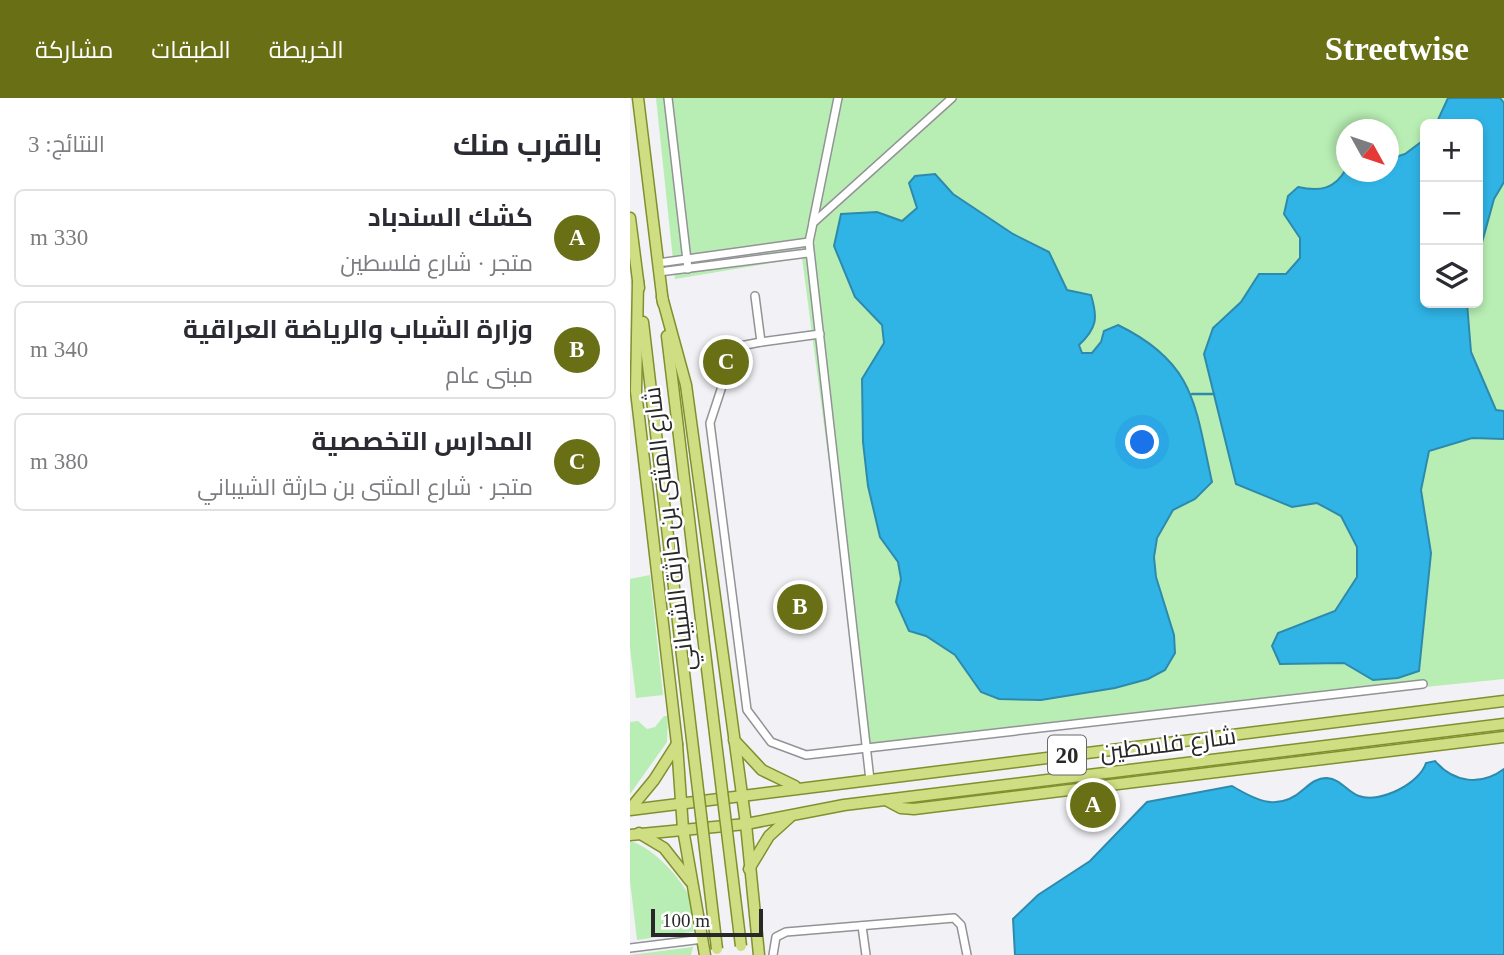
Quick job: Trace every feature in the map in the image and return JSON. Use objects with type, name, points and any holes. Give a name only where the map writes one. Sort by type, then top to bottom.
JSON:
[{"type":"main road","name":"شارع المثنى بن حارثة الشيباني","points":[[638,98],[741,951]]},
{"type":"main road","name":"شارع المثنى بن حارثة الشيباني","points":[[630,218],[717,952]]},
{"type":"main road","points":[[638,282],[636,391],[677,744],[684,829],[704,946]]},
{"type":"main road","points":[[662,297],[686,385],[746,824],[759,955]]},
{"type":"main road","name":"شارع فلسطين","points":[[630,810],[1504,701]]},
{"type":"main road","points":[[1365,718],[1367,741]]},
{"type":"main road","name":"شارع فلسطين","points":[[635,834],[746,824],[844,805],[1504,724]]},
{"type":"main road","points":[[886,800],[901,808],[914,809],[1504,737]]},
{"type":"main road","points":[[733,738],[762,769],[775,778],[801,788]]},
{"type":"main road","points":[[630,810],[654,780],[677,744]]},
{"type":"main road","points":[[1091,788],[1112,772]]},
{"type":"main road","points":[[842,783],[836,794],[838,802],[844,805]]},
{"type":"main road","points":[[749,869],[778,826],[802,813]]},
{"type":"main road","points":[[635,834],[672,856],[692,884]]},
{"type":"street","points":[[668,98],[688,269]]},
{"type":"street","points":[[838,98],[808,253],[820,334],[864,747],[870,780]]},
{"type":"street","points":[[813,223],[952,98]]},
{"type":"street","points":[[659,268],[687,259],[809,242]]},
{"type":"street","points":[[659,268],[688,269],[808,253]]},
{"type":"street","points":[[755,296],[761,342]]},
{"type":"street","points":[[820,334],[735,347],[710,424],[747,710],[772,742],[806,754],[1423,684]]},
{"type":"street","points":[[773,955],[776,937],[786,932],[954,918],[961,925],[967,955]]},
{"type":"street","points":[[862,926],[866,955]]},
{"type":"street","points":[[630,948],[704,946]]},
{"type":"street","points":[[697,955],[704,946]]},
{"type":"green space","points":[[656,98],[1504,98],[1504,679],[866,744],[802,258],[675,279]]},
{"type":"green space","points":[[650,575],[663,695],[636,698],[630,648],[630,579]]},
{"type":"green space","points":[[664,716],[668,716],[667,742],[630,794],[630,722],[638,721],[647,729],[655,727]]},
{"type":"green space","points":[[630,841],[658,857],[682,884],[693,906],[696,931],[637,940],[630,881]]},
{"type":"green space","points":[[693,947],[691,955],[630,955]]},
{"type":"water","points":[[1448,98],[1500,98],[1504,103],[1504,182],[1494,199],[1483,239],[1483,119],[1438,119]]},
{"type":"water","points":[[1420,143],[1420,308],[1467,308],[1471,352],[1496,410],[1504,411],[1504,439],[1472,438],[1429,451],[1421,490],[1431,553],[1419,671],[1398,678],[1373,680],[1344,663],[1280,664],[1272,646],[1278,633],[1335,611],[1357,577],[1357,547],[1341,516],[1317,503],[1292,507],[1236,484],[1204,354],[1213,328],[1241,302],[1259,274],[1286,274],[1300,258],[1300,238],[1284,214],[1288,196],[1298,187],[1320,189],[1336,182],[1399,182],[1399,156]]},
{"type":"water","points":[[935,174],[953,194],[1013,234],[1049,252],[1067,290],[1091,295],[1095,316],[1093,328],[1079,345],[1082,353],[1092,353],[1101,342],[1104,331],[1118,325],[1163,355],[1178,371],[1188,389],[1212,482],[1195,499],[1173,510],[1157,538],[1154,557],[1156,577],[1174,635],[1175,653],[1165,670],[1148,679],[1115,688],[1041,700],[999,699],[981,692],[955,655],[926,636],[909,631],[896,602],[901,579],[898,562],[880,537],[868,486],[863,442],[862,379],[884,343],[882,325],[855,297],[834,246],[841,214],[877,212],[902,221],[917,208],[909,183],[915,176]]},
{"type":"water","points":[[1435,761],[1451,774],[1468,780],[1486,778],[1504,769],[1504,955],[1015,955],[1013,919],[1038,895],[1090,861],[1147,802],[1232,786],[1259,800],[1277,802],[1295,796],[1317,780],[1327,778],[1359,796],[1377,797],[1408,784],[1416,778],[1426,763]]},
{"type":"waterway","points":[[1192,394],[1214,394]]},
{"type":"place","name":"المدارس التخصصية","points":[[726,362]]},
{"type":"place","name":"وزارة الشباب والرياضة العراقية","points":[[800,607]]},
{"type":"place","name":"كشك السندباد","points":[[1093,805]]}]
